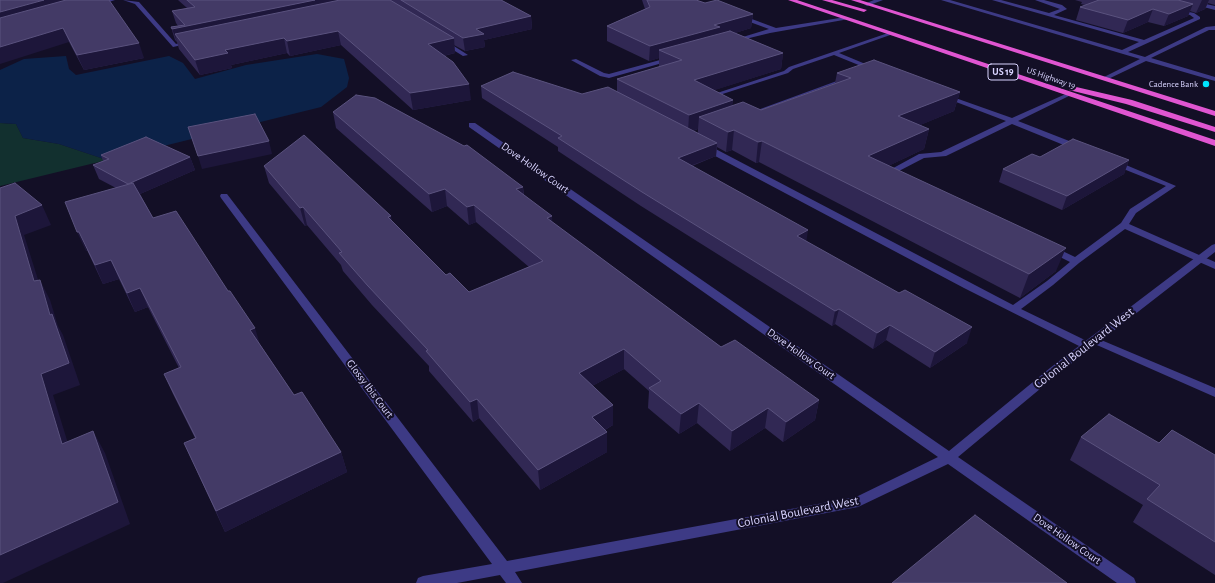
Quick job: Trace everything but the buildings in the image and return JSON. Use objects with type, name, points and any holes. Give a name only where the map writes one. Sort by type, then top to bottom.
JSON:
[{"type":"highway","name":"US Highway 19","points":[[791,0],[1215,143]]},
{"type":"highway","points":[[825,0],[958,33]]},
{"type":"highway","name":"US Highway 19","points":[[854,0],[1215,114]]},
{"type":"highway","points":[[994,69],[1129,102],[1215,130]]},
{"type":"street","points":[[90,6],[112,0]]},
{"type":"street","points":[[126,0],[137,3],[175,46],[198,41]]},
{"type":"street","points":[[867,4],[880,0]]},
{"type":"street","points":[[944,0],[1215,79]]},
{"type":"street","points":[[995,0],[1145,42]]},
{"type":"street","points":[[1038,0],[1060,6],[1064,9],[1049,15]]},
{"type":"street","points":[[1180,0],[1215,8]]},
{"type":"street","points":[[1122,52],[1198,18],[1192,14],[1170,9]]},
{"type":"street","points":[[734,14],[776,30]]},
{"type":"street","points":[[731,42],[776,30],[846,19]]},
{"type":"street","points":[[1104,79],[1208,28],[1215,28]]},
{"type":"street","points":[[712,103],[706,99],[709,96],[786,72],[791,68],[890,34]]},
{"type":"street","points":[[439,38],[465,55]]},
{"type":"street","points":[[833,53],[880,72]]},
{"type":"street","points":[[574,60],[602,75],[609,76],[678,57]]},
{"type":"street","points":[[866,72],[873,70]]},
{"type":"street","points":[[740,118],[851,78]]},
{"type":"street","points":[[939,94],[1085,151]]},
{"type":"street","points":[[904,178],[890,172],[922,156],[943,154],[1070,94]]},
{"type":"street","name":"Dove Hollow Court","points":[[472,124],[1130,583]]},
{"type":"street","points":[[695,141],[968,286],[1091,343],[1215,392]]},
{"type":"street","points":[[1014,308],[1050,283],[1076,261],[1124,225],[1133,211],[1172,186],[1107,159]]},
{"type":"street","name":"Glossy Ibis Court","points":[[224,196],[516,583]]},
{"type":"street","points":[[1124,225],[1215,266]]},
{"type":"street","points":[[1040,244],[1076,261]]},
{"type":"street","name":"Colonial Boulevard West","points":[[423,583],[858,502],[950,457],[1091,343],[1215,247]]},
{"type":"green space","points":[[0,123],[16,124],[23,138],[59,144],[107,160],[0,186]]},
{"type":"water","points":[[317,54],[344,59],[349,78],[347,87],[321,107],[107,160],[59,144],[23,138],[16,124],[0,123],[0,70],[24,59],[66,56],[69,69],[76,75],[169,56],[183,63],[195,79],[246,65]]},
{"type":"place","name":"Cadence Bank","points":[[1206,84]]}]
